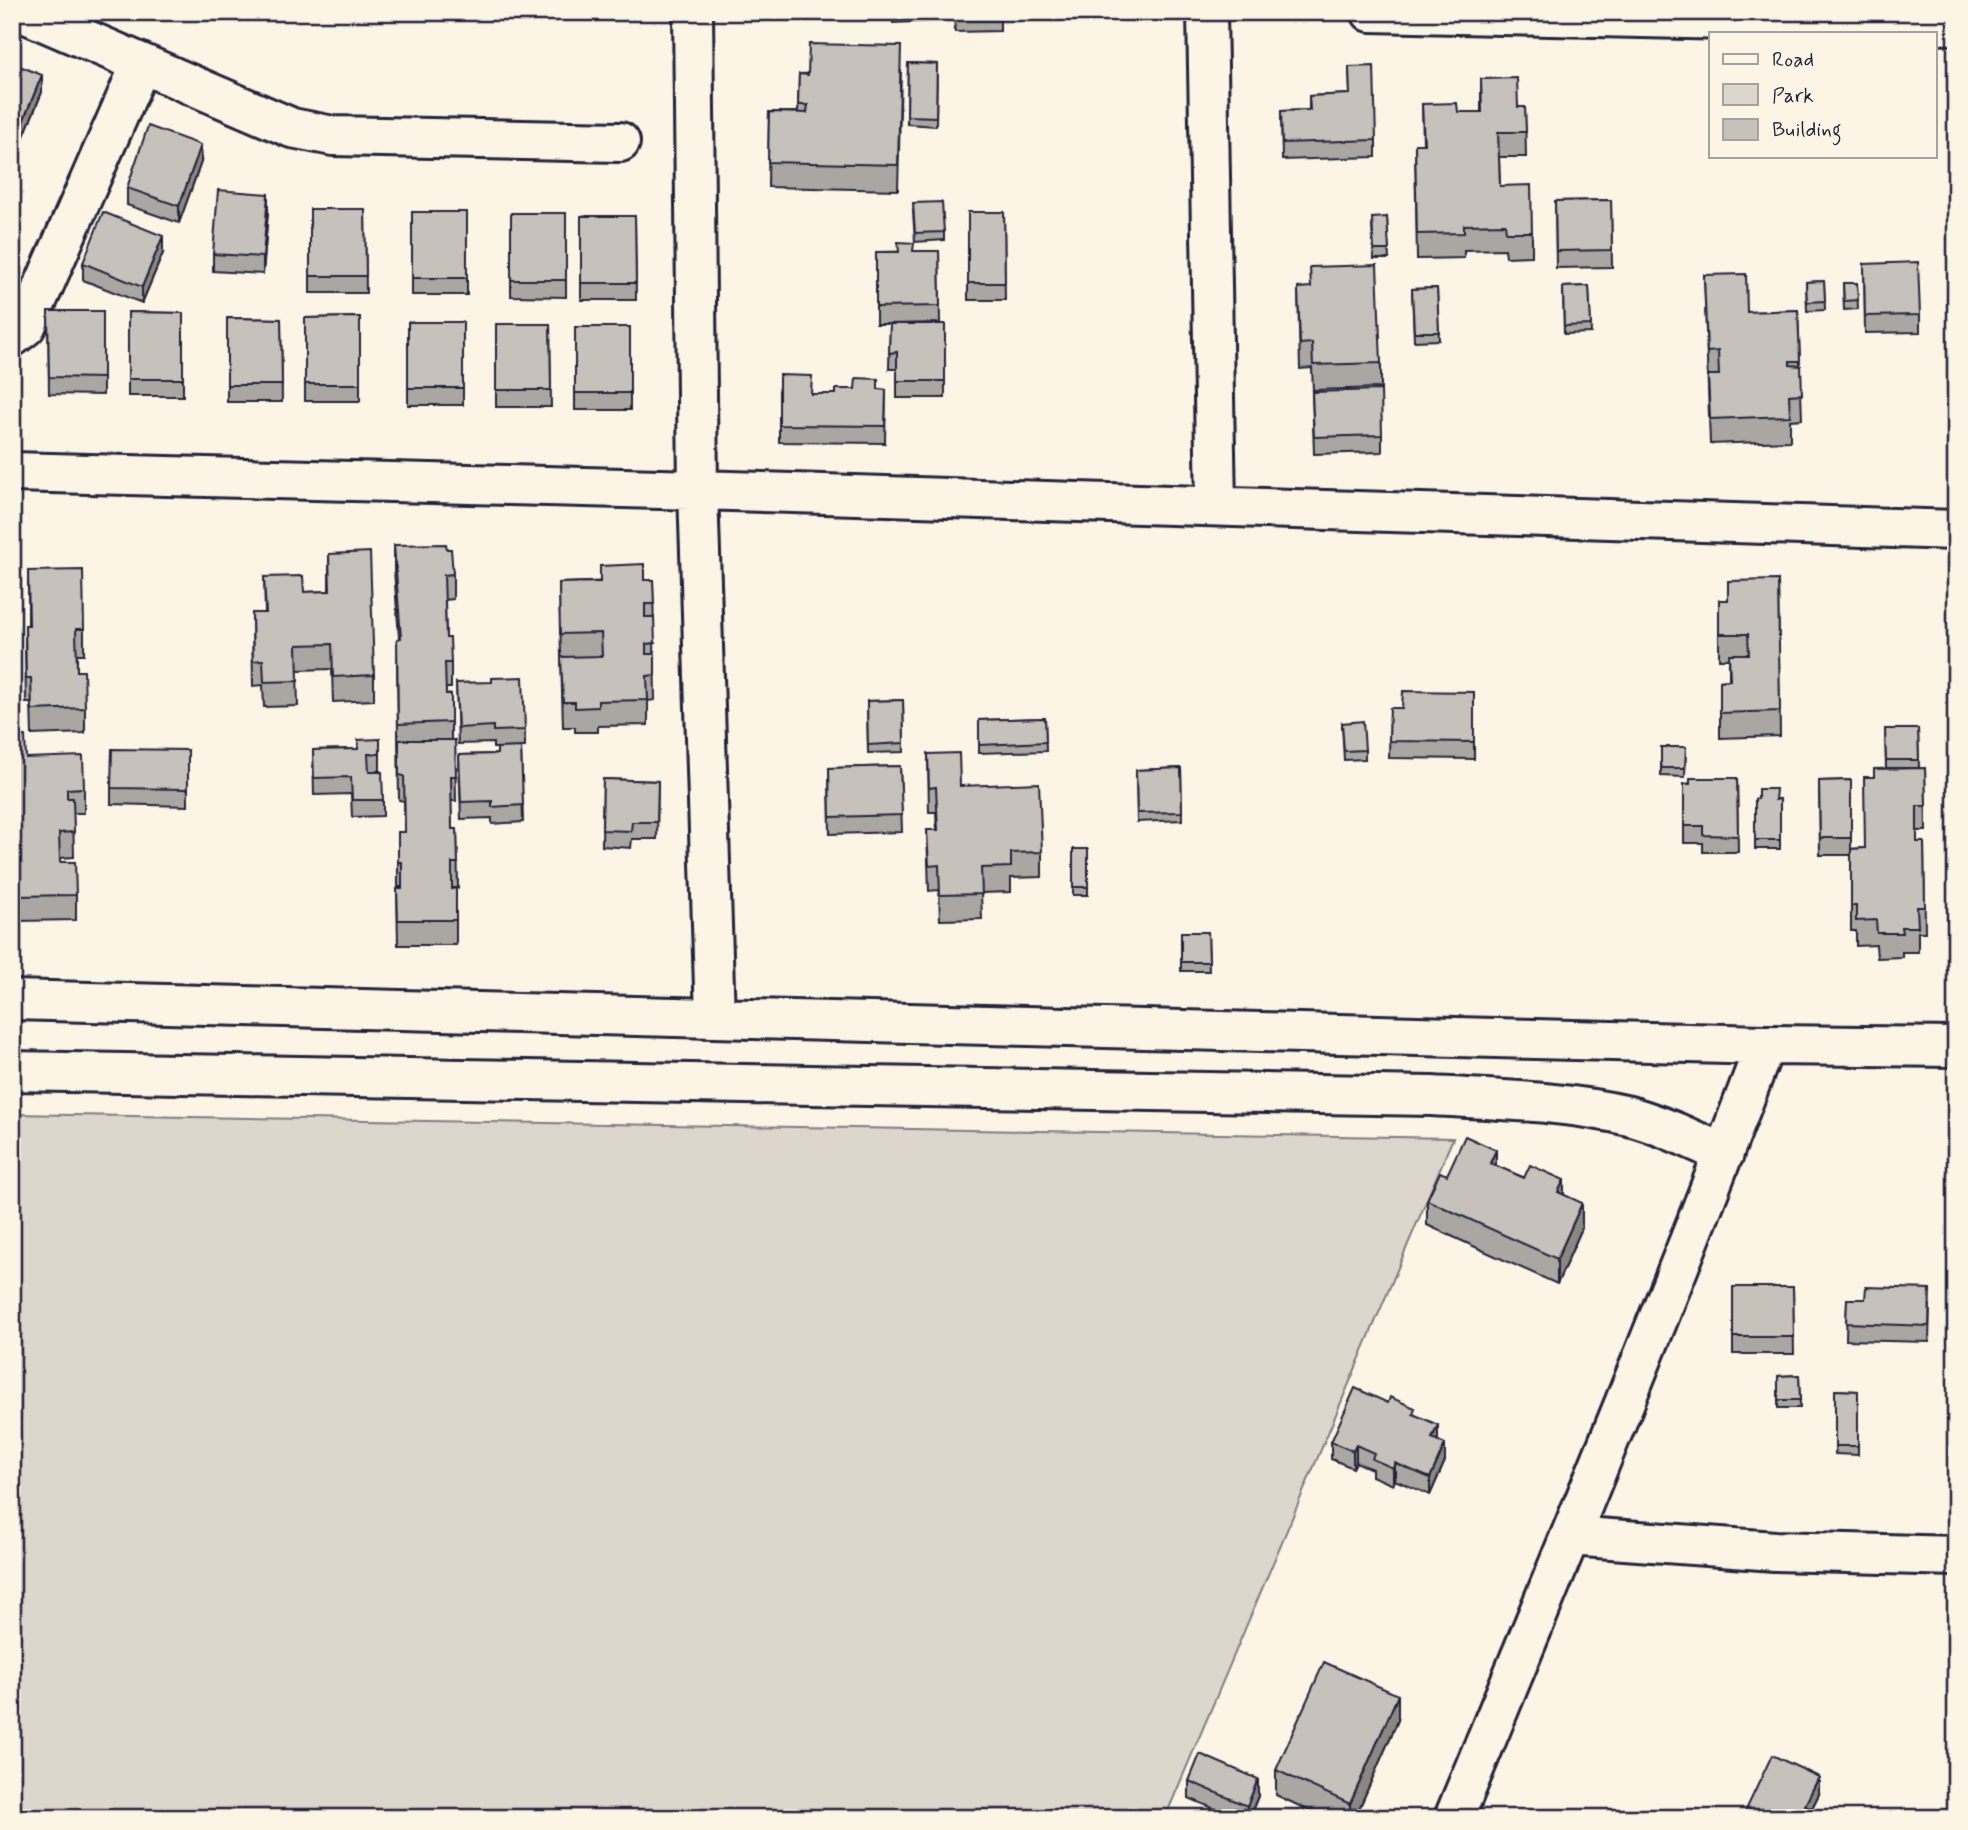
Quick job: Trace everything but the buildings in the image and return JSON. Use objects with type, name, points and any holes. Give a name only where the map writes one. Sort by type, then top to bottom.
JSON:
[{"type":"street","points":[[22,12],[292,128],[333,136],[620,142]]},
{"type":"street","points":[[693,12],[698,490],[715,1018]]},
{"type":"street","points":[[1207,12],[1216,506]]},
{"type":"street","points":[[1371,12],[1956,25]]},
{"type":"street","points":[[12,337],[26,327],[141,64]]},
{"type":"street","points":[[12,472],[698,490],[1956,530]]},
{"type":"street","points":[[12,1000],[1765,1045],[1956,1047]]},
{"type":"street","points":[[1454,1818],[1724,1154],[1765,1045]]},
{"type":"street","points":[[12,1070],[1432,1096],[1585,1107],[1632,1117],[1671,1130],[1724,1154]]},
{"type":"street","points":[[1570,1536],[1775,1551],[1956,1556]]},
{"type":"green space","points":[[12,1114],[1453,1138],[1165,1818],[12,1818]]}]
